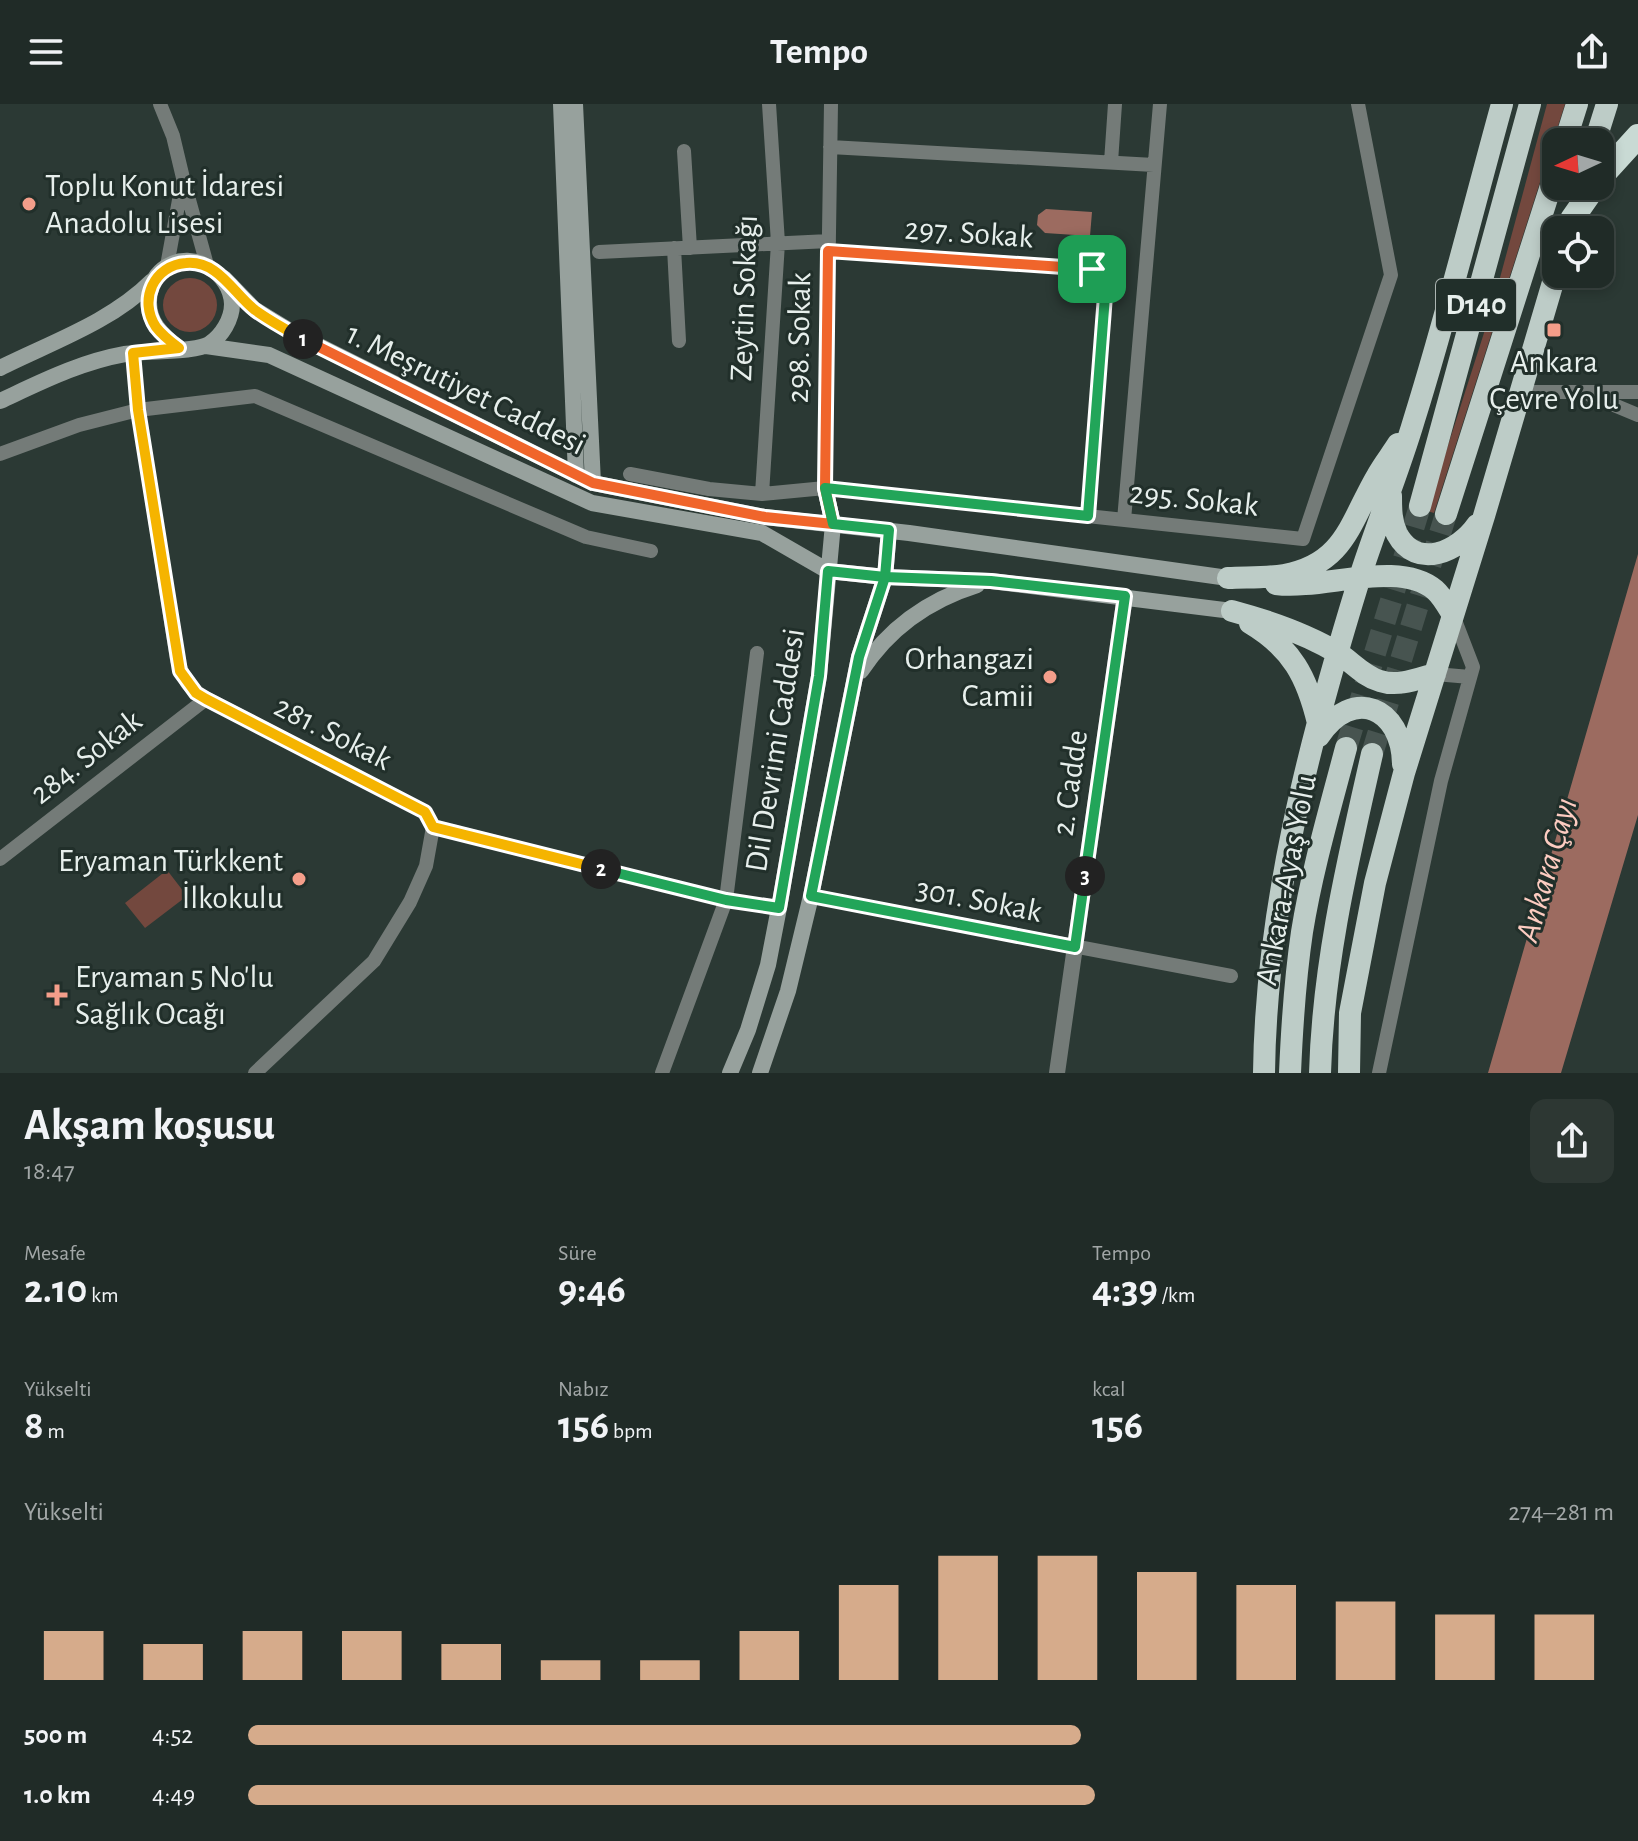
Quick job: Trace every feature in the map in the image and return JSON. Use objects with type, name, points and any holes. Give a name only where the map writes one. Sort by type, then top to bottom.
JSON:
[{"type":"highway","points":[[1264,1073],[1273,940],[1290,846],[1316,735],[1359,579],[1414,420],[1502,104]]},
{"type":"highway","name":"D140","points":[[1420,506],[1530,104]]},
{"type":"highway","points":[[1569,128],[1577,104]]},
{"type":"highway","points":[[1599,128],[1607,104]]},
{"type":"highway","points":[[1614,163],[1638,136]]},
{"type":"highway","name":"D140","points":[[1446,514],[1546,200]]},
{"type":"highway","points":[[1349,1073],[1353,998],[1375,883],[1404,773],[1551,288]]},
{"type":"highway","points":[[1228,578],[1284,575],[1312,567],[1328,558],[1343,543],[1377,475],[1414,420]]},
{"type":"highway","points":[[1391,487],[1392,517],[1398,536],[1416,551],[1430,554],[1454,549],[1469,537],[1484,516]]},
{"type":"highway","points":[[1228,578],[1282,585],[1316,584],[1386,574],[1416,577],[1437,591],[1453,615]]},
{"type":"highway","points":[[1232,611],[1276,624],[1338,654],[1358,670],[1380,681],[1406,683],[1435,674]]},
{"type":"highway","points":[[1232,611],[1262,630],[1298,666],[1312,698],[1316,735]]},
{"type":"highway","points":[[1316,735],[1340,713],[1356,707],[1373,709],[1387,716],[1398,731],[1403,749],[1404,773]]},
{"type":"highway","name":"Ankara-Ayaş Yolu","points":[[1290,1073],[1302,932],[1316,860],[1346,748]]},
{"type":"highway","name":"Ankara-Ayaş Yolu","points":[[1320,1073],[1322,1022],[1332,936],[1372,754]]},
{"type":"main road","points":[[561,104],[576,475]]},
{"type":"main road","points":[[575,104],[593,483]]},
{"type":"main road","points":[[0,368],[105,316],[138,295],[162,271],[188,262],[207,265],[224,278],[231,292],[229,322],[206,346],[133,353],[71,369],[0,401]]},
{"type":"main road","points":[[162,271],[149,297],[150,312],[156,326],[179,348]]},
{"type":"main road","name":"1. Meşrutiyet Caddesi","points":[[224,278],[254,309],[295,334],[593,483],[765,517],[889,530],[1228,578]]},
{"type":"main road","name":"1. Meşrutiyet Caddesi","points":[[206,346],[269,355],[592,503],[762,533],[828,571],[885,577],[991,581],[1232,611]]},
{"type":"main road","name":"Dil Devrimi Caddesi","points":[[730,1073],[748,1030],[768,965],[779,908],[819,676],[833,524]]},
{"type":"main road","name":"Dil Devrimi Caddesi","points":[[760,1073],[788,991],[811,896],[859,657],[885,577],[889,530]]},
{"type":"main road","points":[[854,683],[873,652],[899,625],[950,593],[991,581]]},
{"type":"street","points":[[160,104],[173,136],[207,265]]},
{"type":"street","name":"Zeytin Sokağı","points":[[762,494],[778,243],[769,104]]},
{"type":"street","name":"298. Sokak","points":[[831,104],[825,488],[833,524]]},
{"type":"street","points":[[1111,162],[1115,104]]},
{"type":"street","points":[[1124,520],[1160,104]]},
{"type":"street","name":"295. Sokak","points":[[630,474],[709,489],[762,494],[825,488],[1303,539],[1391,275],[1358,104]]},
{"type":"street","points":[[830,147],[1154,165]]},
{"type":"street","points":[[684,151],[690,248]]},
{"type":"street","points":[[162,271],[183,178]]},
{"type":"street","name":"297. Sokak","points":[[599,252],[778,243],[1092,269],[1106,283],[1088,516]]},
{"type":"street","points":[[674,248],[679,341]]},
{"type":"street","name":"281. Sokak","points":[[133,353],[138,410],[177,660],[187,683],[206,699],[425,812],[433,827],[726,900],[779,908]]},
{"type":"street","points":[[1520,392],[1638,392]]},
{"type":"street","points":[[1582,392],[1638,415]]},
{"type":"street","points":[[0,454],[79,425],[138,410],[255,396],[586,537],[651,551]]},
{"type":"street","name":"2. Cadde","points":[[1057,1073],[1125,596]]},
{"type":"street","points":[[1379,1073],[1441,781],[1473,667],[1468,647],[1453,615]]},
{"type":"street","points":[[662,1073],[726,900],[757,653]]},
{"type":"street","points":[[1435,674],[1470,677]]},
{"type":"street","name":"284. Sokak","points":[[0,859],[206,699]]},
{"type":"street","points":[[255,1073],[374,961],[404,912],[426,866],[433,827]]},
{"type":"street","name":"301. Sokak","points":[[811,896],[1231,976]]},
{"type":"shaded area","points":[[1547,104],[1565,104],[1557,128],[1542,128],[1542,176],[1434,513],[1427,511],[1491,311]]},
{"type":"shaded area","points":[[190,278],[209,286],[217,305],[209,324],[190,332],[171,324],[163,305],[171,286]]},
{"type":"shaded area","points":[[167,870],[187,896],[145,928],[125,903]]},
{"type":"water","points":[[1046,209],[1092,212],[1090,236],[1045,233],[1037,225],[1038,215]]},
{"type":"water","name":"Ankara Çayı","points":[[1638,554],[1638,815],[1561,1073],[1488,1073]]},
{"type":"tunnel","points":[[1346,748],[1420,506]]},
{"type":"tunnel","points":[[1372,754],[1446,514]]},
{"type":"place","name":"Toplu Konut İdaresi Anadolu Lisesi","points":[[29,204]]},
{"type":"place","name":"Ankara Çevre Yolu","points":[[1554,330]]},
{"type":"place","name":"Orhangazi Camii","points":[[1050,677]]},
{"type":"place","name":"Eryaman Türkkent İlkokulu","points":[[299,879]]},
{"type":"place","name":"Eryaman 5 No'lu Sağlık Ocağı","points":[[57,995]]},
{"type":"route","points":[[1092,269],[828,251],[825,488],[833,524],[765,517],[593,483],[295,334],[254,309],[207,265],[188,262],[167,266],[156,277],[149,297],[150,312],[156,326],[179,348],[133,353],[138,410],[180,671],[196,693],[425,812],[433,827],[726,900],[779,908],[819,676],[828,571],[885,577],[991,581],[1125,596],[1075,947],[811,896],[859,657],[885,577],[889,530],[833,524],[825,488],[1088,516],[1106,283],[1092,269]]}]
